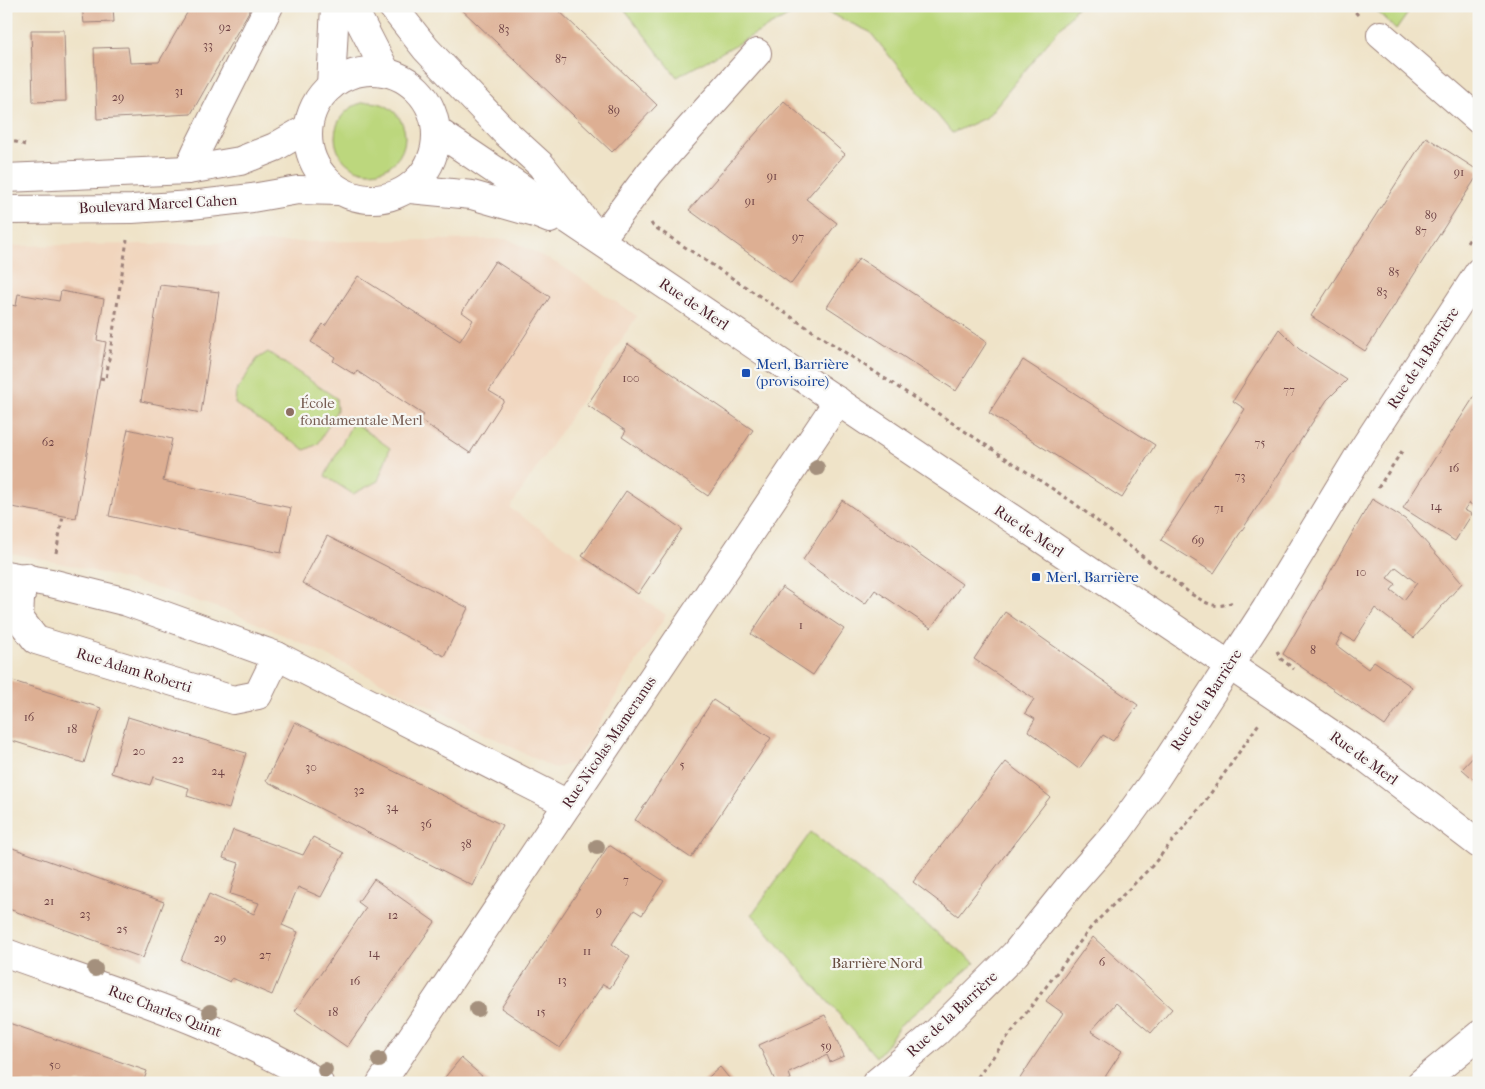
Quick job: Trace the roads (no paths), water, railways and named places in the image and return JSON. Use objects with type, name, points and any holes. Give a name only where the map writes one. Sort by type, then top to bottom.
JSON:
[{"type":"street","points":[[188,170],[269,6]]},
{"type":"street","points":[[331,86],[335,6]]},
{"type":"street","points":[[352,6],[386,72]]},
{"type":"street","name":"Rue de Merl","points":[[392,6],[426,49],[506,133],[541,165],[600,240]]},
{"type":"street","points":[[1381,35],[1479,120]]},
{"type":"street","points":[[600,240],[650,173],[757,53]]},
{"type":"street","points":[[366,71],[386,72],[405,80],[421,93],[432,111],[437,131],[435,153],[425,173],[410,188],[394,197],[375,200],[356,198],[340,191],[325,179],[314,164],[309,147],[308,128],[312,112],[320,98],[331,86],[348,76],[366,71]]},
{"type":"street","points":[[6,178],[188,170],[240,161],[275,147],[308,128]]},
{"type":"street","name":"Rue de Merl","points":[[437,131],[1361,754],[1479,844]]},
{"type":"street","name":"Rue de Merl","points":[[410,188],[472,195],[535,213],[600,240]]},
{"type":"street","name":"Boulevard Marcel Cahen","points":[[6,210],[132,209],[191,205],[252,198],[298,190],[340,191]]},
{"type":"street","name":"Rue de la Barrière","points":[[876,1083],[937,1032],[1015,954],[1074,881],[1118,831],[1154,781],[1266,609],[1360,454],[1479,272]]},
{"type":"street","name":"Rue Nicolas Mameranus","points":[[382,1083],[838,401]]},
{"type":"street","name":"Rue Adam Roberti","points":[[277,656],[258,695],[232,700],[45,643],[36,640],[19,618],[20,599],[16,576],[127,602],[277,656],[568,804]]},
{"type":"street","name":"Rue Charles Quint","points":[[6,953],[196,1021],[251,1045],[319,1083]]},
{"type":"street","points":[[1421,1083],[1479,1035]]},
{"type":"place","name":"Merl, Barrière (provisoire)","points":[[746,373]]},
{"type":"place","name":"École fondamentale Merl","points":[[290,412]]},
{"type":"place","name":"Merl, Barrière","points":[[1036,577]]},
{"type":"park label","name":"Barrière Nord","points":[[877,963]]}]
